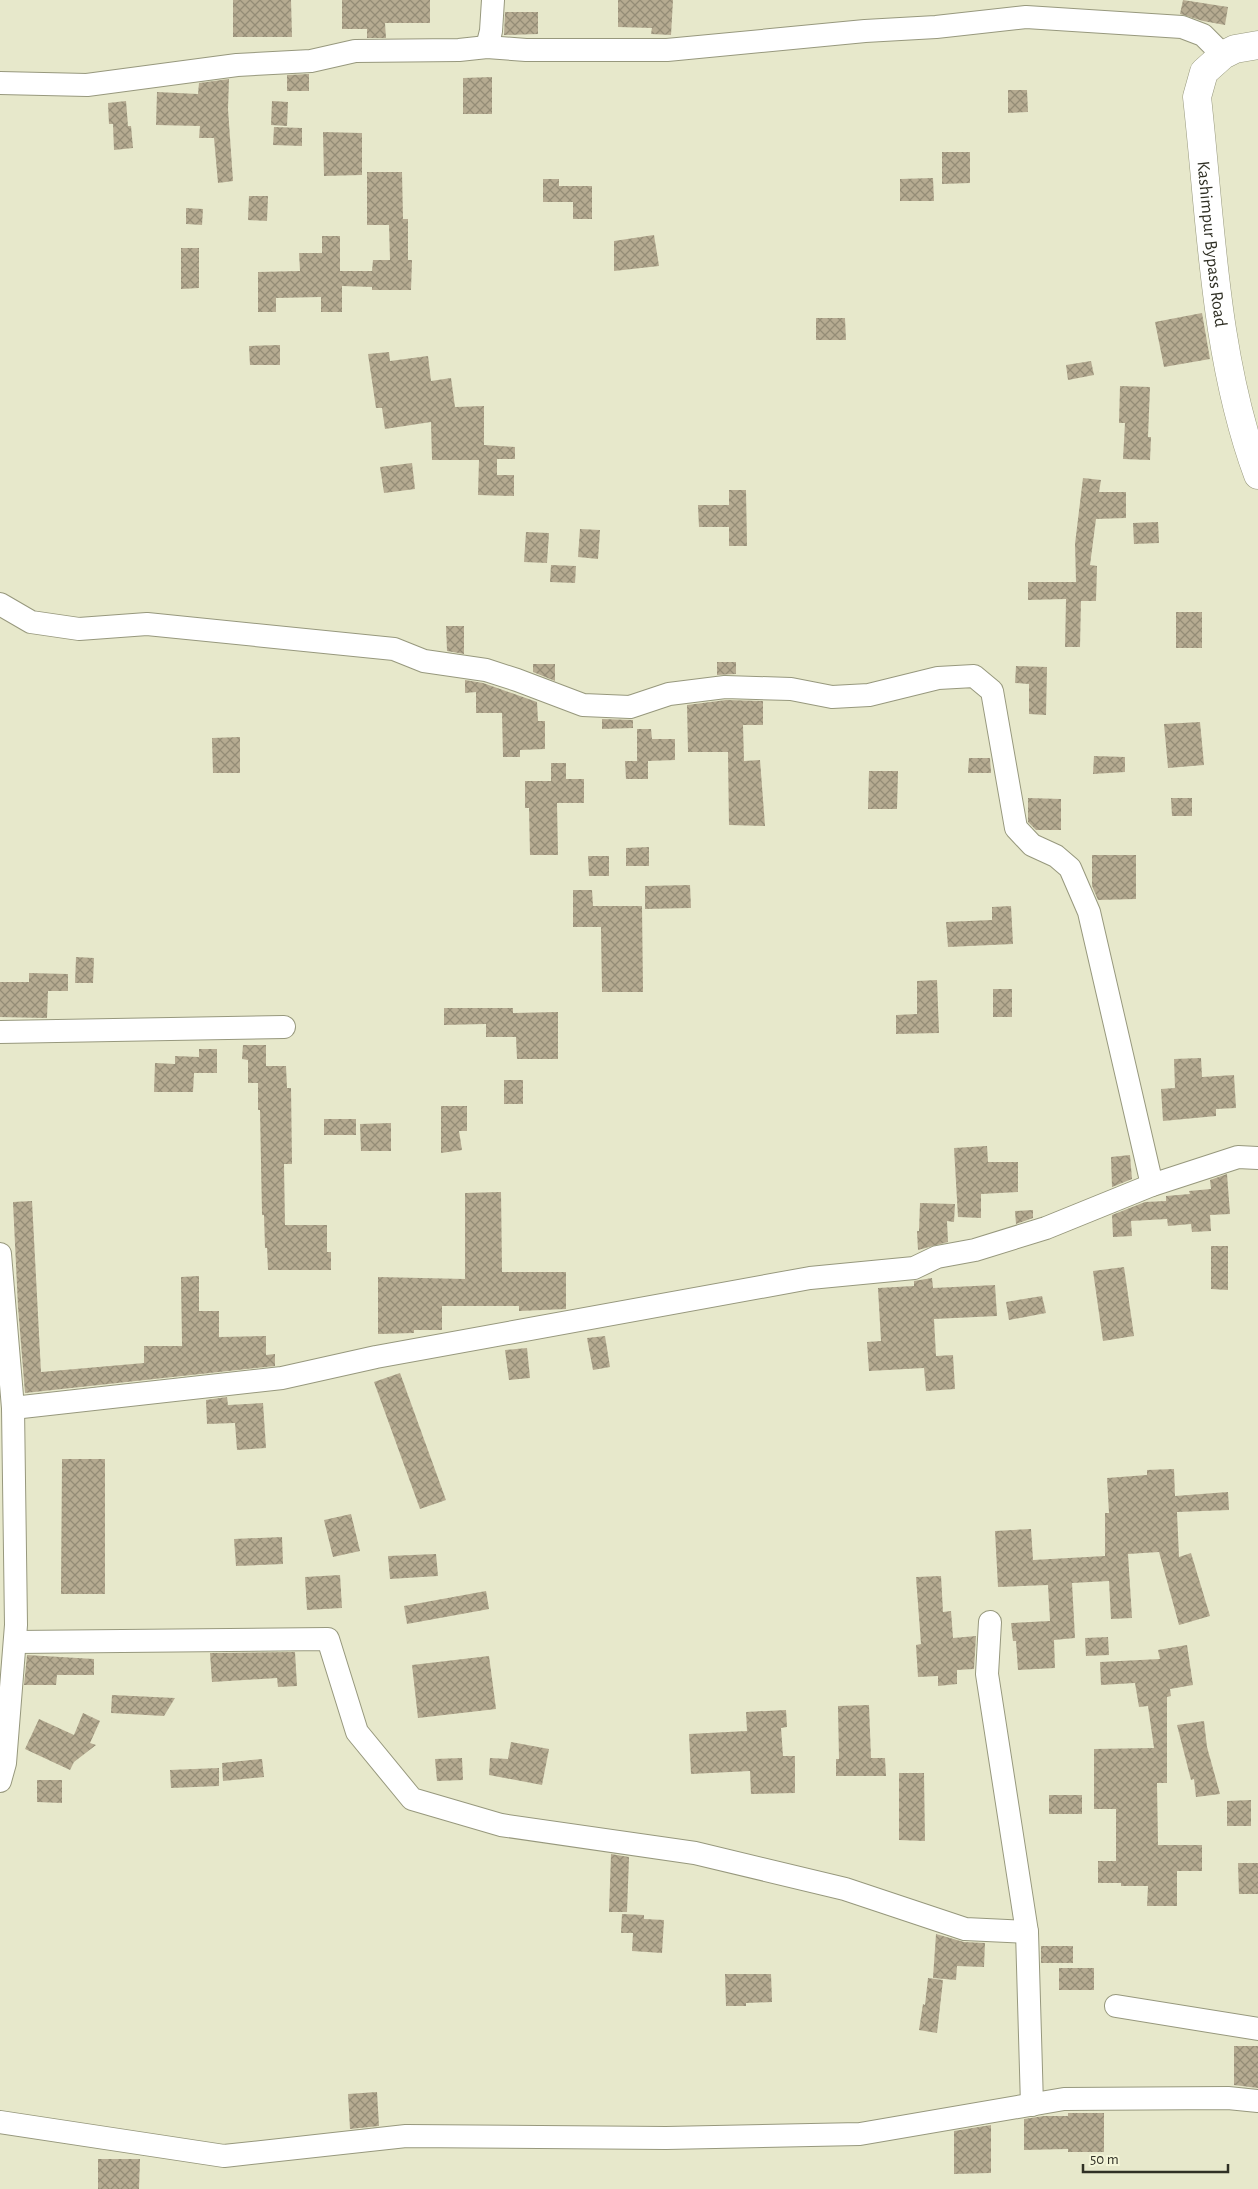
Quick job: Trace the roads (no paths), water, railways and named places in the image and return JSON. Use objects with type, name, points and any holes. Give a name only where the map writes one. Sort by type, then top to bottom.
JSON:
[{"type":"main road","name":"Kashimpur Bypass Road","points":[[1239,50],[1204,72],[1197,96],[1221,321],[1229,378],[1258,475]]},
{"type":"street","points":[[488,47],[493,0]]},
{"type":"street","points":[[0,83],[87,84],[236,65],[311,61],[355,51],[459,50],[488,47],[526,50],[667,50],[865,31],[936,27],[1026,17],[1182,27],[1239,50]]},
{"type":"street","points":[[0,604],[31,622],[79,629],[147,624],[394,649],[424,661],[486,670],[583,705],[630,706],[669,694],[724,687],[791,689],[832,697],[868,695],[938,678],[974,676],[992,691],[1016,828],[1032,845],[1056,856],[1070,868],[1089,912],[1152,1185]]},
{"type":"street","points":[[0,1032],[284,1027]]},
{"type":"street","points":[[13,1408],[282,1378],[376,1357],[637,1308],[810,1278],[914,1268],[937,1257],[975,1250],[1046,1228],[1152,1185],[1238,1158],[1258,1158]]},
{"type":"street","points":[[0,1254],[13,1408],[15,1642],[6,1681],[5,1762],[0,1781]]},
{"type":"street","points":[[990,1622],[987,1674],[1027,1932],[1032,2105]]},
{"type":"street","points":[[15,1642],[328,1639],[357,1732],[412,1799],[500,1825],[695,1853],[845,1889],[965,1929],[1027,1932]]},
{"type":"street","points":[[1116,2006],[1258,2029]]},
{"type":"street","points":[[0,2122],[224,2156],[406,2136],[666,2138],[860,2134],[1064,2099],[1228,2098],[1258,2101]]}]
